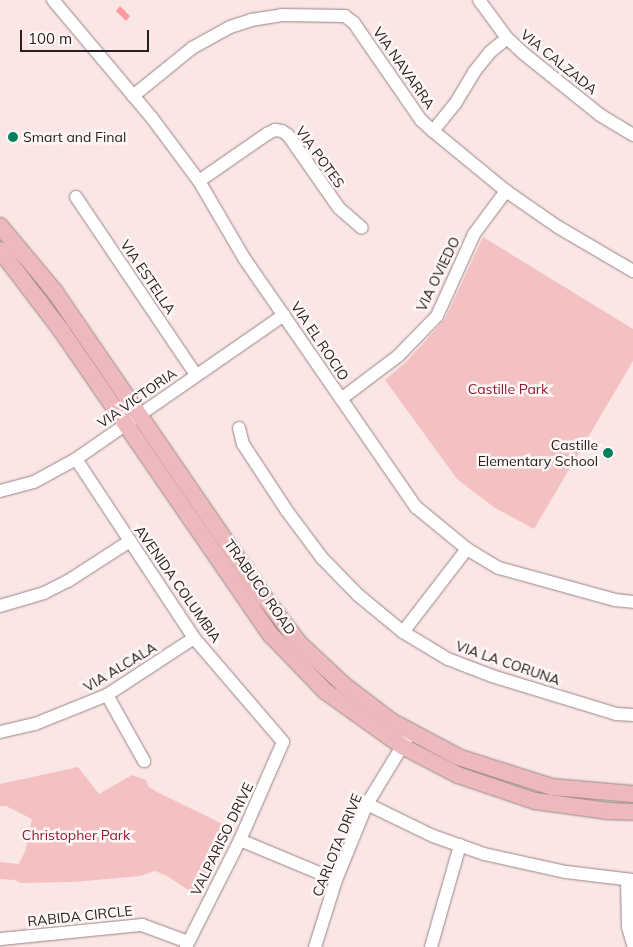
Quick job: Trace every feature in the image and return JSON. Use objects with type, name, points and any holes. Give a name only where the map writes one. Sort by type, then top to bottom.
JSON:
[{"type":"main road","name":"TRABUCO ROAD","points":[[0,226],[55,292],[140,413],[264,597],[300,643],[344,685],[391,721],[406,739],[552,787],[633,794]]},
{"type":"main road","name":"TRABUCO ROAD","points":[[0,250],[42,303],[271,636],[325,691],[406,739],[458,774],[535,801],[608,811],[633,812]]},
{"type":"street","name":"VIA CALZADA","points":[[480,0],[507,38],[600,115],[633,135]]},
{"type":"street","name":"VIA EL ROCIO","points":[[57,2],[199,181],[244,258],[416,507],[467,549],[484,560],[512,573],[615,600],[633,602]]},
{"type":"street","name":"VIA NAVARRA","points":[[133,96],[192,48],[230,27],[251,20],[281,16],[342,15],[354,23],[416,114],[433,131],[506,191],[558,227],[633,271]]},
{"type":"street","points":[[433,131],[455,104],[479,65],[490,52],[507,38]]},
{"type":"street","name":"VIA POTES","points":[[199,181],[266,134],[275,130],[282,131],[288,135],[339,208],[362,228]]},
{"type":"street","name":"VIA OVIEDO","points":[[341,399],[398,356],[437,316],[474,234],[506,191]]},
{"type":"street","name":"VIA ESTELLA","points":[[76,196],[196,375]]},
{"type":"street","name":"VIA VICTORIA","points":[[0,490],[34,482],[76,459],[284,315]]},
{"type":"street","name":"VIA LA CORUNA","points":[[239,428],[243,444],[287,511],[322,558],[358,595],[403,632],[448,659],[492,676],[616,714],[633,715]]},
{"type":"street","name":"AVENIDA COLUMBIA","points":[[76,459],[194,638],[283,742]]},
{"type":"street","points":[[0,606],[27,599],[68,581],[130,541]]},
{"type":"street","points":[[403,632],[467,549]]},
{"type":"street","name":"VIA ALCALA","points":[[0,732],[35,724],[107,695],[194,638]]},
{"type":"street","points":[[107,695],[144,761]]},
{"type":"street","name":"CARLOTA DRIVE","points":[[315,947],[336,880],[367,804],[406,739]]},
{"type":"street","name":"VALPARISO DRIVE","points":[[187,945],[240,840],[283,742]]},
{"type":"street","points":[[367,804],[432,836],[520,863],[630,880],[628,928],[633,944]]},
{"type":"street","points":[[240,840],[336,880]]},
{"type":"street","points":[[431,947],[460,845]]},
{"type":"street","name":"RABIDA CIRCLE","points":[[1,939],[142,925],[187,945]]},
{"type":"green space","name":"Castille Park","points":[[483,237],[633,329],[633,361],[534,529],[495,508],[457,479],[385,380],[406,362],[445,319]]},
{"type":"green space","name":"Christopher Park","points":[[78,767],[99,794],[132,775],[146,780],[149,787],[157,792],[231,828],[197,896],[167,876],[155,871],[140,876],[74,882],[21,883],[14,880],[0,879],[0,862],[19,864],[26,849],[32,819],[6,806],[0,806],[0,784]]},
{"type":"shaded area","points":[[120,6],[130,16],[126,21],[116,11]]},
{"type":"place","name":"Smart and Final","points":[[13,137]]},
{"type":"place","name":"Castille Elementary School","points":[[608,453]]}]
